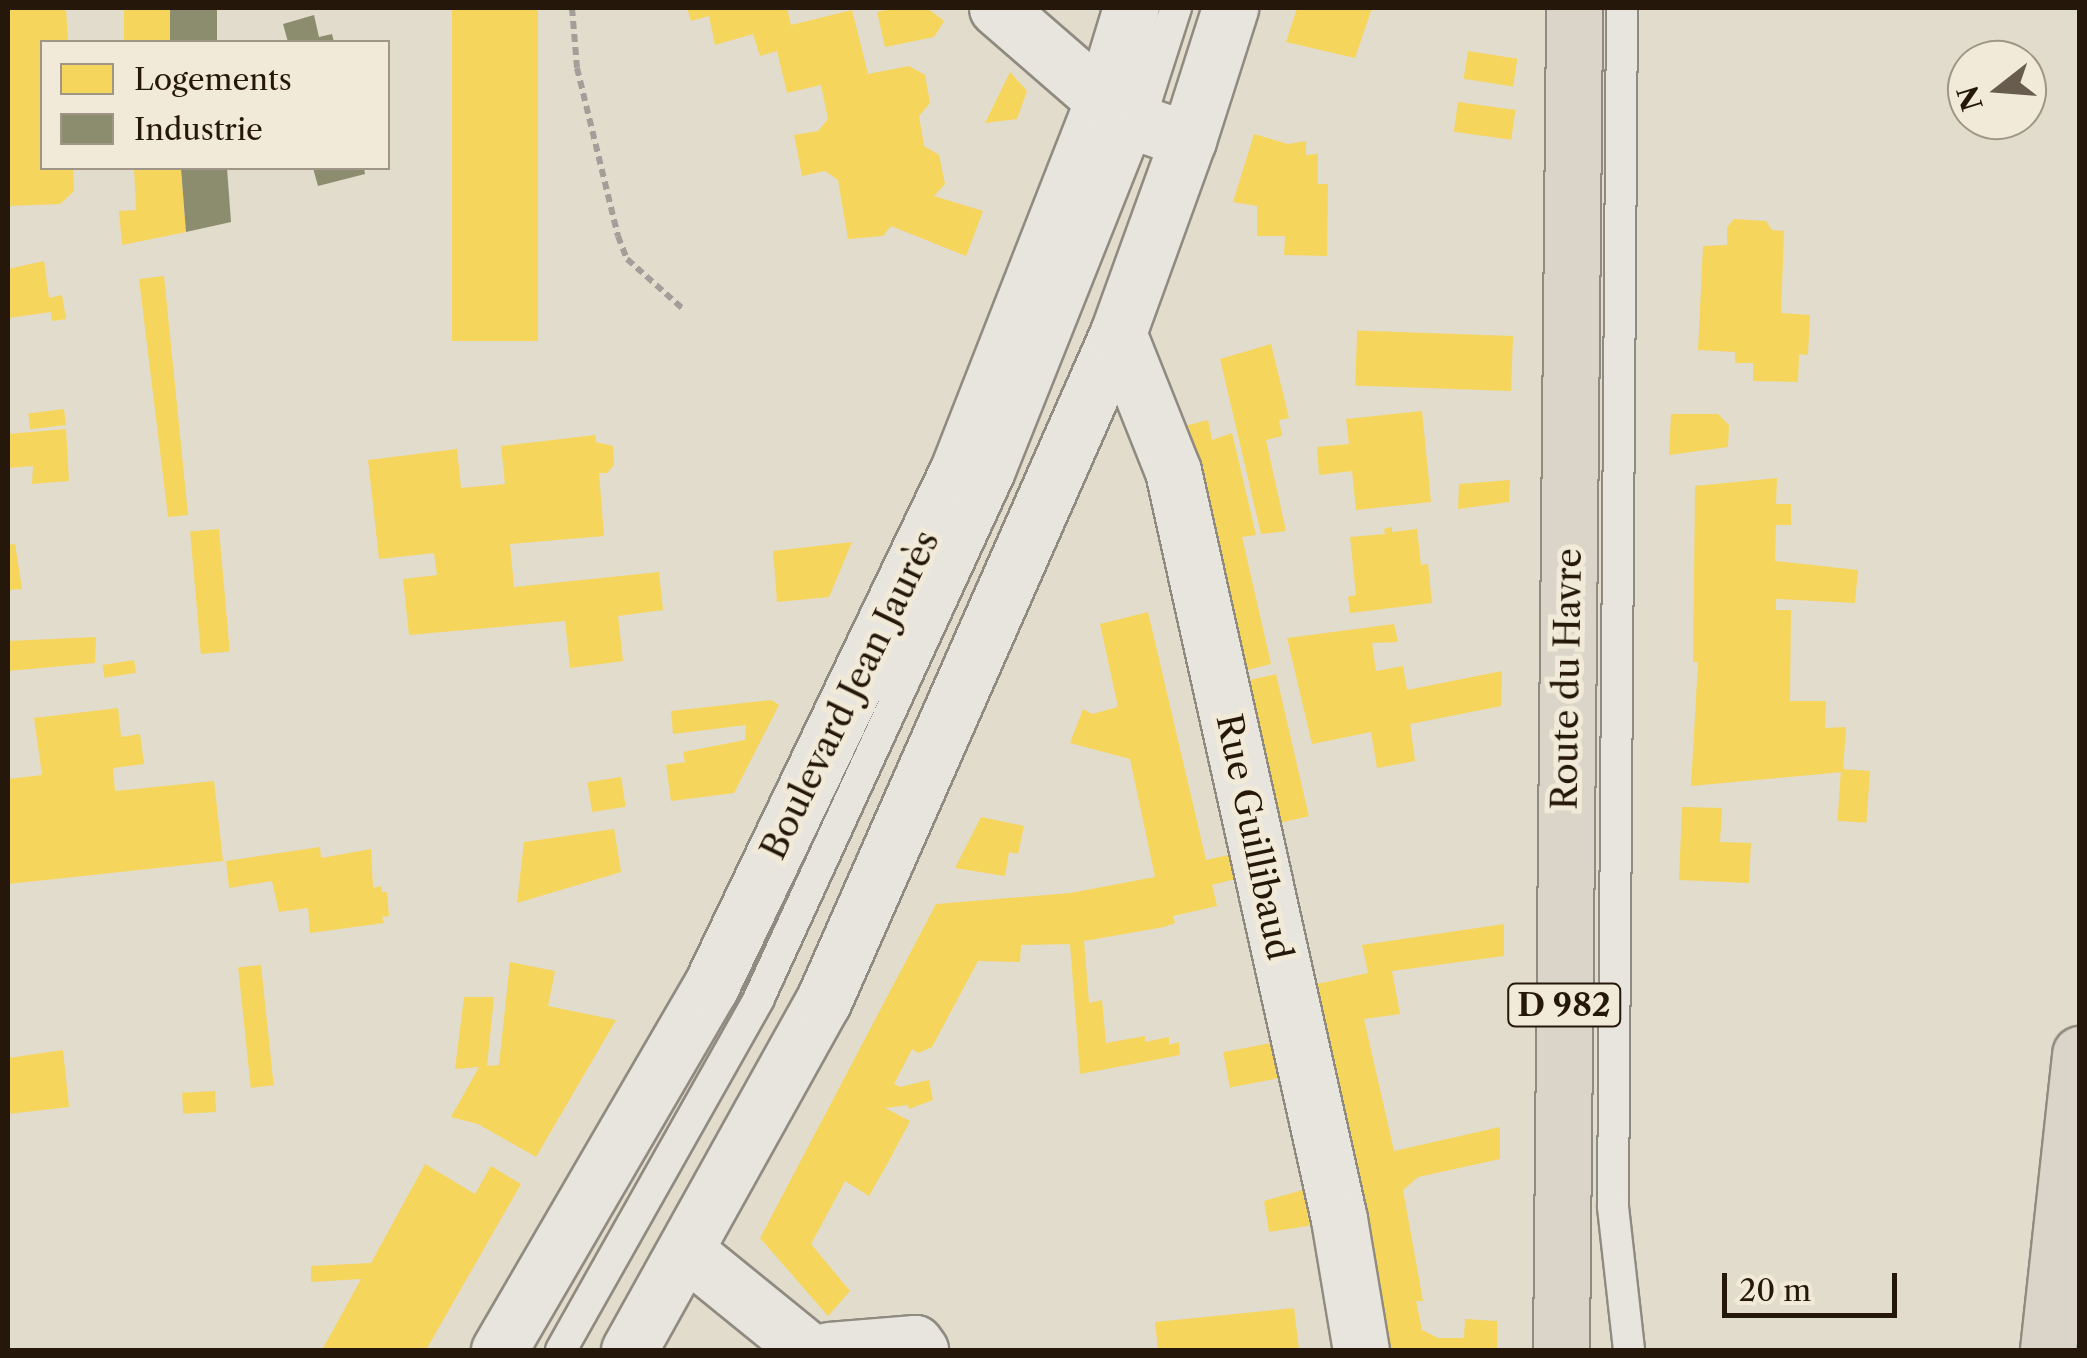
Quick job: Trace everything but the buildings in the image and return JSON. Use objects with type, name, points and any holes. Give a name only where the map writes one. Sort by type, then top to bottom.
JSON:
[{"type":"main road","points":[[997,8],[1143,121]]},
{"type":"main road","name":"Boulevard Jean Jaurès","points":[[629,1350],[824,1002],[1118,333],[1143,121],[1130,8]]},
{"type":"main road","name":"Boulevard Jean Jaurès","points":[[499,1350],[710,988],[958,470],[1143,121],[1230,8]]},
{"type":"main road","name":"Route du Havre","points":[[1561,1350],[1574,8]]},
{"type":"main road","name":"Rue Guillibaud","points":[[1118,333],[1173,471],[1339,1219],[1362,1350]]},
{"type":"main road","points":[[2048,1350],[2080,1054]]},
{"type":"main road","points":[[686,1251],[808,1350]]},
{"type":"main road","points":[[828,1350],[916,1343],[920,1350]]},
{"type":"lane","points":[[561,1350],[759,998],[999,476],[1143,121],[1176,8]]},
{"type":"lane","points":[[1622,8],[1614,1207],[1629,1350]]},
{"type":"path","points":[[572,8],[578,68],[618,236],[627,259],[682,308]]}]
